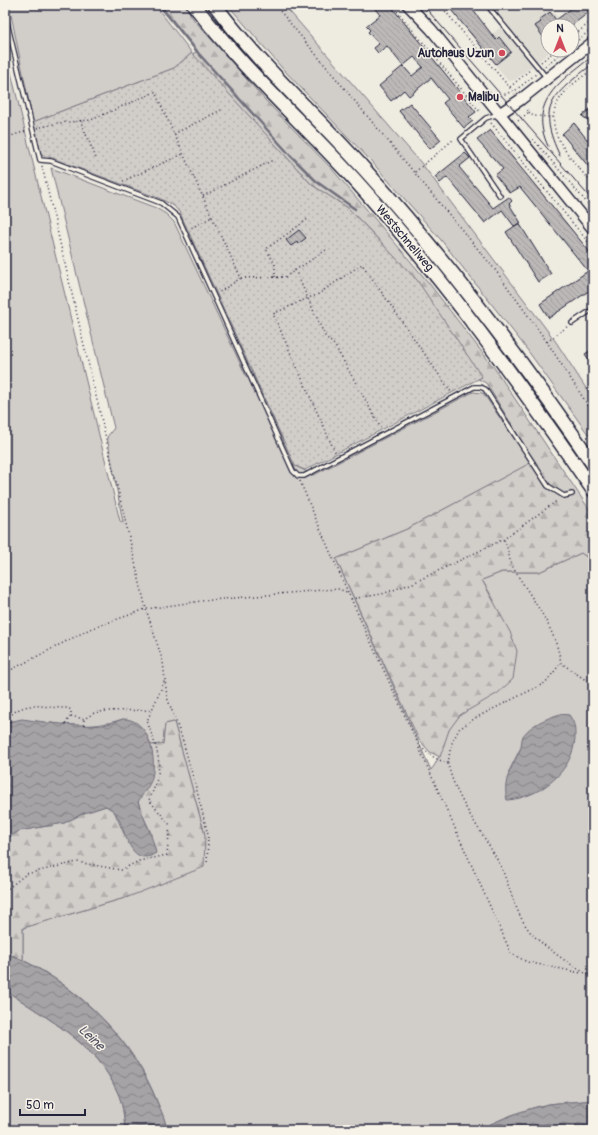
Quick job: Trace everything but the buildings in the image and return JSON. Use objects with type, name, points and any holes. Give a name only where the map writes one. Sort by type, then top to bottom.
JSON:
[{"type":"highway","name":"Westschnellweg","points":[[194,5],[234,54],[355,180],[429,267],[498,356],[593,490]]},
{"type":"highway","name":"Westschnellweg","points":[[214,5],[254,53],[365,169],[440,258],[511,348],[593,464]]},
{"type":"street","points":[[408,5],[431,30],[593,229]]},
{"type":"street","points":[[499,114],[593,42]]},
{"type":"lane","points":[[487,5],[546,78]]},
{"type":"lane","points":[[5,14],[40,160],[51,161],[116,185],[165,206],[178,217],[293,471],[298,476],[304,476],[339,459],[474,387],[480,387],[485,389],[548,486],[564,496],[572,494]]},
{"type":"lane","points":[[499,114],[486,118],[461,139],[500,196]]},
{"type":"lane","points":[[572,323],[593,309]]},
{"type":"path","points":[[275,5],[496,271],[547,342],[593,413]]},
{"type":"path","points":[[392,5],[593,248]]},
{"type":"path","points":[[440,5],[512,90]]},
{"type":"path","points":[[580,31],[593,20]]},
{"type":"path","points":[[580,39],[593,28]]},
{"type":"path","points":[[593,69],[564,94],[555,109],[554,117],[555,130],[560,142],[593,184]]},
{"type":"path","points":[[5,138],[32,129],[58,123],[91,120],[155,92],[240,278]]},
{"type":"path","points":[[174,134],[221,110]]},
{"type":"path","points":[[529,112],[533,116],[554,117]]},
{"type":"path","points":[[80,120],[96,158]]},
{"type":"path","points":[[415,172],[457,137],[461,139]]},
{"type":"path","points":[[532,138],[593,210]]},
{"type":"path","points":[[116,185],[183,154]]},
{"type":"path","points":[[40,160],[146,609],[163,662],[167,697],[183,741],[208,835],[207,865]]},
{"type":"path","points":[[203,196],[273,160]]},
{"type":"path","points":[[184,231],[212,217]]},
{"type":"path","points":[[275,277],[275,264],[266,249],[308,219]]},
{"type":"path","points":[[214,296],[240,278],[284,277],[326,250]]},
{"type":"path","points":[[339,459],[273,314],[317,295],[362,264],[454,398]]},
{"type":"path","points":[[295,270],[325,336],[335,346],[385,434]]},
{"type":"path","points":[[547,342],[572,323]]},
{"type":"path","points":[[298,476],[333,555],[347,592],[511,953],[527,962],[583,973],[593,977]]},
{"type":"path","points":[[351,599],[382,594],[413,583],[457,560],[504,539],[564,496]]},
{"type":"path","points":[[504,539],[513,568],[536,601],[553,634],[559,648],[561,663],[545,683],[477,717],[459,729],[451,745],[448,764],[454,783],[501,866],[524,921],[533,935],[583,973]]},
{"type":"path","points":[[5,673],[90,630],[146,609],[200,601],[301,591],[338,589],[347,592]]},
{"type":"path","points":[[561,663],[593,685]]},
{"type":"path","points":[[5,892],[26,874],[77,862],[120,870],[139,861],[167,855],[170,824],[149,800],[158,781],[159,754],[147,721],[165,680]]},
{"type":"path","points":[[9,717],[14,711],[26,705],[68,708],[71,716],[65,724]]},
{"type":"path","points":[[71,716],[84,719],[94,713],[106,711],[152,710]]},
{"type":"path","points":[[5,716],[9,717]]},
{"type":"path","points":[[9,717],[10,722]]},
{"type":"path","points":[[84,719],[84,726]]},
{"type":"path","points":[[418,746],[435,758],[448,764]]},
{"type":"shaded area","points":[[492,5],[548,5],[558,18],[540,18],[540,58],[542,58],[515,80],[508,81],[479,44],[506,23]]},
{"type":"green space","points":[[9,5],[155,5],[192,53],[174,68],[33,122]]},
{"type":"green space","points":[[161,5],[185,5],[194,20],[266,101],[331,168],[380,225],[428,282],[495,369],[593,515],[593,565],[591,560],[581,553],[539,572],[502,572],[482,580],[510,632],[517,651],[513,679],[498,693],[460,715],[449,730],[440,757],[430,752],[419,740],[336,559],[407,529],[534,461],[486,383],[478,379],[482,377],[383,244],[348,208],[312,185],[192,54],[198,51]]},
{"type":"green space","points":[[228,5],[284,5],[422,164],[556,342],[593,399],[593,441],[523,344],[441,240],[371,161],[282,68]]},
{"type":"green space","points":[[5,48],[120,521],[123,523],[107,437],[114,428],[51,168],[156,208],[166,214],[174,222],[247,378],[254,375],[295,466],[314,475],[473,392],[483,393],[531,463],[407,529],[336,559],[431,770],[435,765],[446,735],[451,726],[460,716],[474,706],[494,600],[482,580],[502,572],[539,572],[581,553],[591,560],[593,565],[593,1100],[554,1103],[540,1106],[513,1115],[478,1130],[167,1130],[163,1116],[147,1079],[134,1057],[103,1018],[85,1001],[65,986],[23,960],[23,928],[128,897],[205,835],[174,722],[165,724],[163,744],[150,745],[147,736],[123,719],[83,726],[25,720],[5,723]],"holes":[[[575,737],[508,773],[520,749]]]},
{"type":"green space","points":[[192,53],[312,185],[348,208],[417,280],[482,377],[305,470],[295,466],[180,213],[174,206],[161,199],[41,154],[33,122],[174,68]]},
{"type":"green space","points":[[174,722],[205,835],[204,867],[128,897],[23,928],[23,960],[5,952],[6,839],[19,831],[64,823],[84,813],[106,806],[114,811],[124,834],[152,835],[138,801],[147,781],[151,766],[152,751],[150,745],[163,744],[165,724]]},
{"type":"green space","points":[[5,990],[68,1033],[96,1059],[108,1074],[121,1100],[125,1130],[5,1130]]},
{"type":"water","points":[[560,714],[569,715],[575,731],[573,750],[568,762],[552,781],[542,788],[531,794],[507,800],[507,780],[521,748],[523,736],[535,725]]},
{"type":"water","points":[[22,719],[60,724],[93,726],[108,724],[123,719],[140,725],[150,742],[153,773],[151,781],[138,802],[156,853],[147,857],[139,856],[133,851],[118,817],[114,811],[106,806],[84,813],[64,823],[19,831],[6,839],[5,843],[5,723]]},
{"type":"water","name":"Leine","points":[[5,952],[53,978],[96,1012],[131,1054],[145,1077],[162,1112],[167,1130],[125,1130],[121,1100],[108,1074],[96,1059],[83,1045],[68,1033],[5,990]]},
{"type":"water","points":[[593,1100],[593,1130],[478,1130],[513,1115],[540,1106],[554,1103]]},
{"type":"waterway","points":[[159,5],[199,54],[290,155],[317,182],[355,209]]},
{"type":"tram line","points":[[423,5],[593,201]]},
{"type":"tram line","points":[[548,146],[543,130],[542,116],[545,104],[551,93],[560,83],[593,56]]},
{"type":"tram line","points":[[560,156],[549,125],[549,114],[552,104],[557,95],[590,66]]},
{"type":"place","name":"Autohaus Uzun","points":[[502,53]]},
{"type":"place","name":"Malibu","points":[[460,97]]}]
